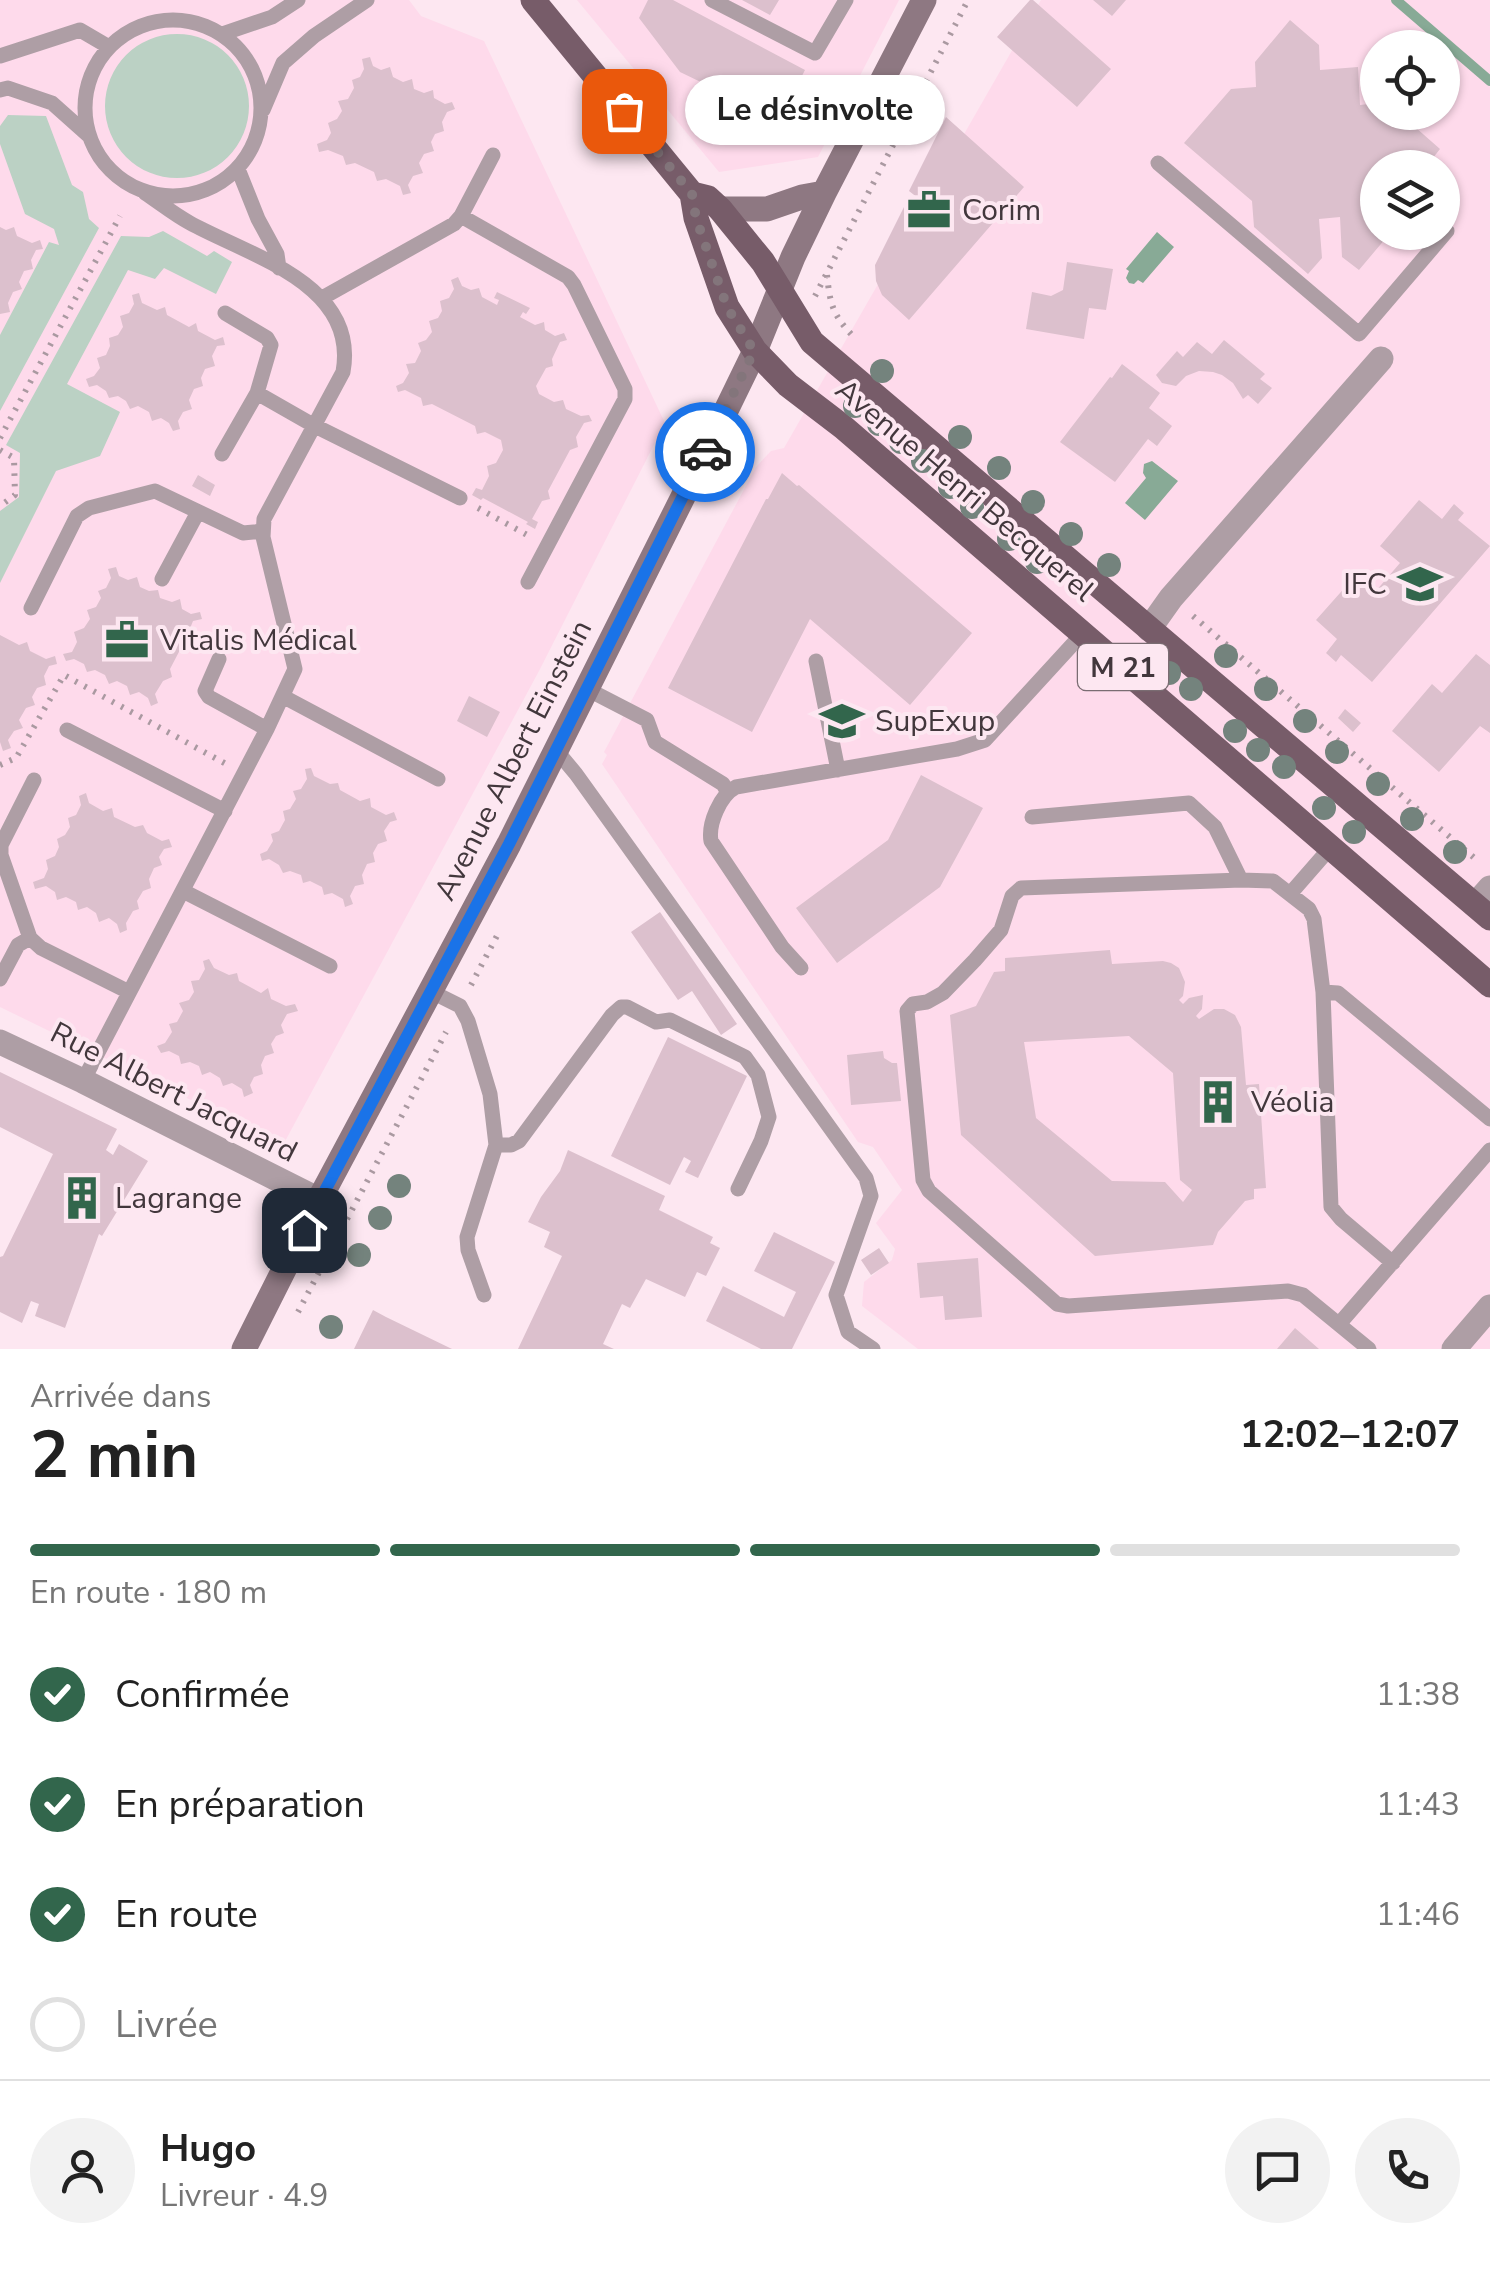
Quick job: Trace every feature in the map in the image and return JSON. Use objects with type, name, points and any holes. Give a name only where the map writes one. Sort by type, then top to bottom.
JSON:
[{"type":"main road","name":"Avenue Henri Becquerel","points":[[533,0],[692,194],[696,218],[727,307],[754,351],[788,385],[843,427],[1490,985]]},
{"type":"main road","name":"Avenue Albert Einstein","points":[[244,1349],[318,1200],[556,750],[754,351],[824,193],[924,0]]},
{"type":"main road","points":[[720,209],[767,209],[824,193]]},
{"type":"main road","name":"Avenue Henri Becquerel","points":[[692,194],[708,198],[720,209],[763,262],[812,342],[1149,629],[1485,904]]},
{"type":"street","points":[[1149,629],[1171,598],[1381,359]]},
{"type":"street","name":"Rue Albert Jacquard","points":[[0,1042],[318,1200]]},
{"type":"street","points":[[1454,1349],[1490,1307]]},
{"type":"lane","points":[[222,34],[272,17],[298,0]]},
{"type":"lane","points":[[146,193],[170,197],[195,194],[218,185],[238,169],[255,144],[262,113],[283,63],[367,0]]},
{"type":"lane","points":[[712,0],[815,53],[846,0]]},
{"type":"lane","points":[[83,1081],[295,669],[262,537],[264,519],[343,372],[346,358],[342,331],[334,314],[311,286],[187,222],[121,180],[101,160],[88,136],[86,88],[109,47],[131,31],[156,21],[179,20],[202,24],[222,34],[245,56],[258,83],[262,113]]},
{"type":"lane","points":[[0,56],[80,30],[109,47]]},
{"type":"lane","points":[[0,90],[8,88],[52,103],[88,136]]},
{"type":"lane","points":[[322,298],[454,224],[494,155]]},
{"type":"lane","points":[[1158,163],[1359,334],[1431,250]]},
{"type":"lane","points":[[238,169],[280,268]]},
{"type":"lane","points":[[461,216],[568,277],[626,389],[625,399],[528,582]]},
{"type":"lane","points":[[222,454],[257,393],[271,344],[268,338],[225,314]]},
{"type":"lane","points":[[257,393],[460,498]]},
{"type":"lane","points":[[31,608],[77,516],[88,508],[154,491],[242,533],[263,530]]},
{"type":"lane","points":[[162,578],[198,512]]},
{"type":"lane","points":[[801,968],[782,947],[710,841],[709,829],[727,792],[736,787],[957,750],[985,740],[1083,633]]},
{"type":"lane","points":[[219,658],[204,691],[267,729]]},
{"type":"lane","points":[[816,661],[838,770]]},
{"type":"lane","points":[[586,688],[647,720],[655,742],[723,784],[727,792]]},
{"type":"lane","points":[[284,696],[438,780]]},
{"type":"lane","points":[[67,730],[224,811]]},
{"type":"lane","points":[[556,750],[866,1178],[870,1196],[836,1295],[848,1332],[873,1349]]},
{"type":"lane","points":[[34,780],[1,845],[30,938],[41,948],[129,992]]},
{"type":"lane","points":[[1032,817],[1189,804],[1215,828],[1242,880]]},
{"type":"lane","points":[[1290,894],[1331,847]]},
{"type":"lane","points":[[1369,1349],[1303,1295],[1288,1291],[1057,1304],[929,1191],[922,1180],[907,1010],[912,1004],[926,1002],[943,992],[974,960],[1002,930],[1012,896],[1021,888],[1273,880],[1310,908],[1314,918],[1323,992],[1330,1208],[1393,1263]]},
{"type":"lane","points":[[182,891],[330,966]]},
{"type":"lane","points":[[0,979],[18,945],[30,938]]},
{"type":"lane","points":[[430,990],[460,1006],[490,1094],[496,1144],[467,1237],[484,1295]]},
{"type":"lane","points":[[1323,992],[1338,993],[1490,1118]]},
{"type":"lane","points":[[496,1144],[520,1141],[612,1015],[621,1007],[628,1007],[656,1022],[670,1020],[745,1057],[758,1074],[769,1117],[738,1188]]},
{"type":"lane","points":[[1340,1323],[1490,1150]]},
{"type":"path","points":[[827,274],[968,0]]},
{"type":"path","points":[[0,438],[120,216]]},
{"type":"path","points":[[0,450],[14,458],[15,495],[0,506]]},
{"type":"path","points":[[460,498],[548,546]]},
{"type":"shaded area","points":[[0,0],[409,0],[421,16],[484,41],[665,423],[539,671],[283,1145],[0,1007]]},
{"type":"shaded area","points":[[577,0],[899,0],[818,157],[719,172]]},
{"type":"shaded area","points":[[1041,0],[1490,0],[1490,1349],[918,1349],[862,1306],[864,1282],[892,1260],[895,1249],[876,1223],[902,1190],[873,1147],[858,1142],[602,764],[607,755],[604,752],[756,467],[771,451],[784,448]]},
{"type":"shaded area","points":[[177,34],[205,39],[228,55],[244,78],[249,106],[244,134],[228,157],[205,173],[177,178],[149,173],[126,157],[110,134],[105,106],[110,78],[126,55],[149,39]]},
{"type":"shaded area","points":[[8,115],[46,116],[72,185],[83,192],[89,219],[99,228],[0,411],[0,335],[49,242],[59,245],[54,229],[25,214],[0,144],[0,126]]},
{"type":"shaded area","points":[[163,231],[207,256],[214,251],[232,262],[216,294],[164,268],[155,279],[128,270],[67,384],[120,412],[100,456],[56,471],[0,583],[0,511],[19,497],[20,453],[6,445],[121,236],[149,237]]},
{"type":"shaded area","points":[[1157,232],[1174,247],[1143,283],[1129,283],[1126,269]]},
{"type":"shaded area","points":[[1152,461],[1178,481],[1145,520],[1125,503],[1146,478],[1144,464]]},
{"type":"building","points":[[648,0],[673,0],[805,70],[772,135],[702,98],[709,86],[680,72],[639,18]]},
{"type":"building","points":[[742,0],[779,0],[770,15]]},
{"type":"building","points":[[1030,0],[1111,69],[1077,107],[997,37]]},
{"type":"building","points":[[1093,0],[1126,0],[1112,16]]},
{"type":"building","points":[[1290,20],[1319,45],[1320,70],[1358,67],[1360,130],[1418,130],[1440,149],[1360,150],[1360,250],[1376,250],[1359,270],[1342,257],[1340,217],[1319,219],[1322,258],[1308,274],[1254,227],[1252,201],[1184,143],[1231,89],[1256,87],[1255,62]]},
{"type":"building","points":[[370,57],[373,66],[381,70],[390,67],[393,77],[403,82],[412,79],[414,89],[424,93],[433,90],[434,98],[445,104],[452,102],[455,109],[447,112],[442,122],[444,131],[435,134],[431,142],[434,151],[424,154],[419,163],[423,173],[413,176],[408,185],[411,193],[403,195],[400,186],[386,179],[377,181],[374,172],[355,163],[346,165],[343,156],[328,150],[319,152],[317,144],[327,140],[331,133],[328,123],[342,111],[338,101],[348,99],[354,88],[352,80],[360,77],[364,69],[362,59]]},
{"type":"building","points":[[946,117],[1024,187],[909,320],[882,295],[875,265],[904,207],[908,209],[918,198],[909,191]]},
{"type":"building","points":[[0,227],[14,227],[17,236],[32,243],[40,240],[43,249],[36,250],[31,260],[33,269],[24,271],[19,282],[22,289],[13,292],[8,303],[10,312],[0,314]]},
{"type":"building","points":[[1067,262],[1113,269],[1106,310],[1089,308],[1084,339],[1026,329],[1032,292],[1051,296],[1063,290]]},
{"type":"building","points":[[458,277],[462,286],[479,288],[482,297],[497,305],[497,292],[530,308],[520,317],[535,325],[544,322],[545,330],[555,336],[564,333],[567,340],[560,342],[553,366],[546,368],[536,386],[539,394],[554,402],[563,400],[566,409],[589,415],[592,421],[584,423],[576,437],[578,447],[570,450],[548,491],[550,499],[542,501],[532,519],[538,522],[535,529],[472,495],[476,488],[482,490],[489,476],[487,466],[496,463],[503,450],[501,440],[485,432],[477,434],[475,426],[432,404],[423,406],[421,398],[405,390],[398,392],[396,386],[409,373],[406,364],[415,363],[421,351],[418,343],[432,332],[429,321],[438,318],[442,311],[440,301],[449,298],[454,289],[451,280]]},
{"type":"building","points":[[139,293],[142,303],[157,310],[165,307],[167,315],[189,327],[196,323],[198,331],[215,340],[223,337],[225,345],[217,346],[212,356],[215,366],[205,369],[203,386],[194,389],[189,400],[192,409],[183,412],[178,421],[180,429],[173,431],[161,418],[152,421],[149,412],[138,406],[130,409],[118,396],[109,398],[97,385],[89,387],[86,379],[100,368],[97,358],[106,355],[109,338],[118,335],[123,327],[120,316],[129,313],[134,304],[132,295]]},
{"type":"building","points":[[1224,340],[1265,374],[1260,379],[1272,388],[1258,404],[1248,395],[1243,399],[1233,383],[1213,372],[1199,371],[1176,386],[1162,383],[1156,375],[1177,351],[1183,357],[1197,342],[1212,354]]},
{"type":"building","points":[[1122,364],[1160,393],[1149,408],[1172,426],[1157,446],[1148,439],[1115,482],[1060,442]]},
{"type":"building","points":[[782,473],[972,633],[910,705],[810,619],[752,732],[668,688]]},
{"type":"building","points":[[198,475],[215,485],[210,496],[192,486]]},
{"type":"building","name":"IFC","points":[[1419,500],[1442,519],[1454,504],[1464,513],[1458,520],[1490,546],[1372,682],[1341,655],[1336,662],[1326,653],[1337,639],[1316,620],[1356,575],[1375,592],[1400,563],[1380,546]]},
{"type":"building","points":[[116,567],[119,576],[128,580],[137,577],[140,587],[158,590],[160,598],[172,602],[180,599],[182,609],[191,614],[200,612],[202,619],[193,621],[187,636],[189,644],[181,648],[170,669],[172,677],[163,681],[155,694],[158,703],[151,706],[139,692],[130,695],[127,686],[117,681],[109,684],[105,675],[95,670],[87,672],[84,664],[74,659],[66,661],[63,654],[72,652],[77,642],[74,632],[84,628],[90,619],[87,610],[96,607],[101,598],[98,591],[106,588],[111,578],[108,569]]},
{"type":"building","points":[[0,635],[19,645],[27,642],[30,651],[46,659],[55,656],[57,664],[49,666],[44,676],[46,685],[37,688],[32,697],[35,705],[26,708],[19,720],[23,728],[14,731],[8,740],[11,748],[3,751],[0,742]]},
{"type":"building","points":[[1476,654],[1490,665],[1490,733],[1480,726],[1439,772],[1392,731],[1432,684],[1442,693]]},
{"type":"building","points":[[469,696],[500,712],[487,737],[457,721]]},
{"type":"building","points":[[1345,709],[1361,723],[1353,732],[1338,718]]},
{"type":"building","points":[[311,768],[314,776],[330,784],[338,783],[340,790],[360,801],[370,798],[371,807],[386,815],[394,812],[397,820],[384,831],[387,841],[378,844],[373,853],[375,862],[367,864],[362,875],[364,884],[355,886],[350,896],[353,904],[345,907],[343,899],[332,893],[324,895],[322,887],[310,881],[303,883],[301,875],[283,873],[269,859],[262,861],[260,854],[267,851],[273,841],[271,834],[279,831],[285,820],[283,811],[290,809],[296,799],[293,791],[301,789],[307,779],[305,769]]},
{"type":"building","points":[[921,775],[983,808],[940,887],[837,963],[796,908],[888,840]]},
{"type":"building","points":[[86,793],[89,803],[103,811],[112,808],[114,817],[135,827],[143,825],[147,833],[162,841],[169,839],[172,847],[164,849],[159,857],[162,865],[154,868],[149,879],[151,888],[143,891],[137,901],[139,909],[133,911],[126,923],[127,930],[120,933],[109,918],[99,922],[96,913],[87,907],[78,910],[76,902],[66,897],[57,900],[55,892],[46,886],[35,889],[33,882],[44,878],[46,860],[55,856],[57,839],[65,835],[70,827],[68,818],[76,815],[81,805],[79,796]]},
{"type":"building","points":[[660,912],[737,1024],[721,1035],[692,991],[678,1000],[631,932]]},
{"type":"building","name":"Véolia","points":[[1110,950],[1112,964],[1163,961],[1179,968],[1185,982],[1179,1000],[1183,1004],[1189,998],[1203,995],[1202,1009],[1196,1016],[1199,1019],[1214,1009],[1235,1015],[1241,1027],[1246,1085],[1259,1084],[1266,1188],[1254,1189],[1254,1199],[1245,1201],[1218,1232],[1213,1245],[1095,1256],[961,1135],[950,1015],[976,1006],[994,972],[1005,971],[1005,958]],"holes":[[[1129,1036],[1173,1073],[1180,1180],[1192,1190],[1183,1202],[1165,1182],[1112,1181],[1036,1118],[1024,1042]]]},
{"type":"building","points":[[209,959],[214,968],[229,975],[237,973],[239,981],[261,993],[268,988],[271,999],[286,1006],[295,1004],[298,1011],[287,1014],[281,1025],[284,1033],[271,1044],[274,1053],[265,1056],[263,1074],[254,1077],[250,1085],[253,1093],[244,1097],[242,1089],[232,1083],[223,1086],[220,1078],[210,1072],[202,1075],[199,1066],[181,1064],[179,1056],[169,1051],[161,1053],[157,1046],[165,1043],[172,1032],[169,1024],[177,1022],[183,1011],[179,1003],[189,1000],[194,992],[191,981],[199,980],[205,969],[203,961]]},
{"type":"building","points":[[668,1037],[747,1076],[698,1178],[685,1172],[691,1161],[684,1157],[670,1185],[611,1156]]},
{"type":"building","points":[[883,1051],[884,1058],[897,1063],[901,1101],[851,1105],[847,1055]]},
{"type":"building","name":"Lagrange","points":[[0,1072],[117,1129],[106,1150],[113,1155],[119,1144],[148,1161],[102,1236],[99,1234],[65,1328],[35,1316],[39,1304],[31,1301],[22,1323],[0,1312],[0,1257],[53,1154],[0,1127]]},
{"type":"building","points":[[568,1150],[665,1196],[659,1210],[713,1237],[710,1243],[720,1248],[706,1276],[697,1272],[685,1297],[646,1279],[630,1308],[622,1304],[603,1344],[614,1349],[518,1349],[562,1256],[544,1247],[550,1232],[528,1222],[560,1171]]},
{"type":"building","points":[[774,1232],[835,1262],[792,1349],[761,1349],[706,1321],[723,1286],[784,1317],[796,1292],[754,1271]]},
{"type":"building","points":[[879,1248],[889,1263],[871,1275],[861,1260]]},
{"type":"building","points":[[978,1258],[982,1317],[945,1320],[943,1296],[920,1298],[917,1263]]},
{"type":"building","points":[[373,1310],[386,1317],[452,1349],[354,1349]]},
{"type":"building","points":[[1295,1328],[1319,1349],[1277,1349]]},
{"type":"waterway","points":[[1396,0],[1490,81]]},
{"type":"way so far","points":[[624,111],[692,194],[696,218],[727,307],[754,351],[705,452]]},
{"type":"place","name":"Le désinvolte","points":[[624,111]]},
{"type":"place","name":"Corim","points":[[929,210]]},
{"type":"place","name":"IFC","points":[[1420,584]]},
{"type":"place","name":"Vitalis Médical","points":[[127,640]]},
{"type":"place","name":"SupExup","points":[[842,721]]},
{"type":"place","name":"Véolia","points":[[1218,1102]]},
{"type":"place","name":"Lagrange","points":[[82,1198]]},
{"type":"route","points":[[304,1230],[509,844],[705,452]]}]
